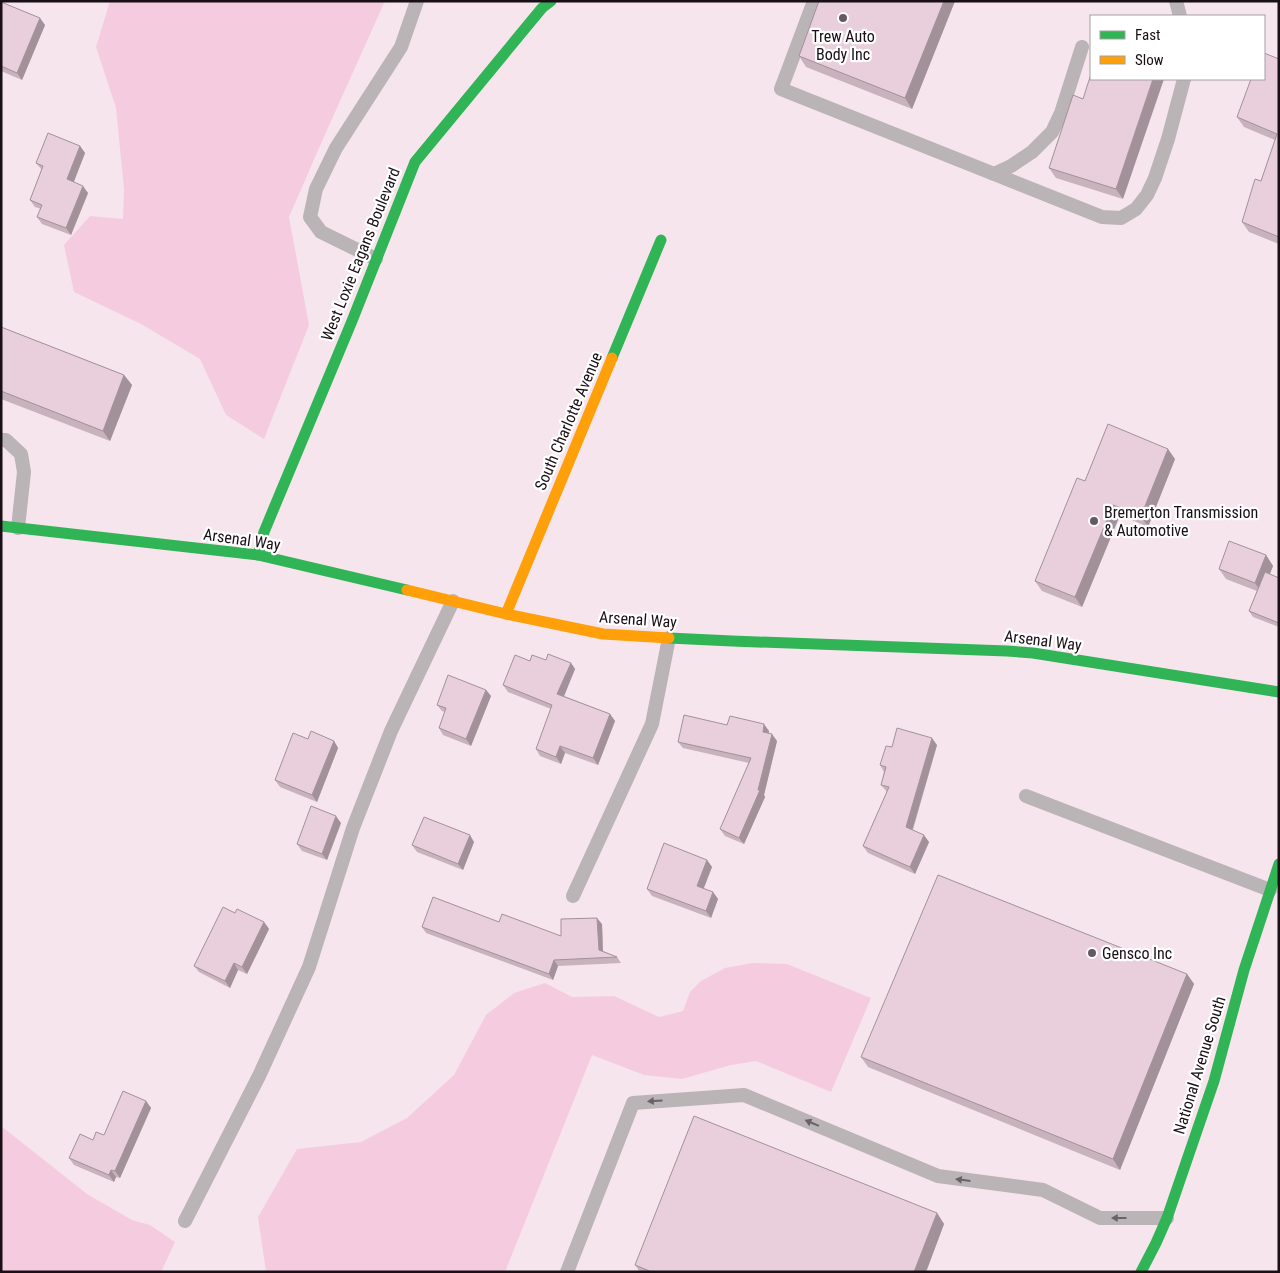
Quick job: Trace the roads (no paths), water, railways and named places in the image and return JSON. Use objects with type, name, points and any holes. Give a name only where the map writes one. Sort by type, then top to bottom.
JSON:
[{"type":"main road","name":"West Loxie Eagans Boulevard","points":[[258,554],[264,532],[415,162],[542,8],[551,1]]},
{"type":"main road","name":"South Charlotte Avenue","points":[[506,614],[661,240]]},
{"type":"main road","name":"Arsenal Way","points":[[1,526],[207,550],[258,554],[506,614],[603,634],[1033,653],[1279,692]]},
{"type":"main road","name":"National Avenue South","points":[[1140,1272],[1167,1218],[1214,1081],[1244,970],[1279,864]]},
{"type":"lane","points":[[376,259],[321,232],[310,217],[316,189],[336,148],[401,47],[418,1]]},
{"type":"lane","points":[[814,1],[781,89],[1102,217],[1121,218],[1136,209],[1147,195],[1168,139],[1184,80]]},
{"type":"lane","points":[[1176,1],[1180,15]]},
{"type":"lane","points":[[994,174],[1011,166],[1032,152],[1052,132],[1061,113],[1082,47]]},
{"type":"lane","points":[[1,440],[6,440],[21,454],[24,472],[18,528]]},
{"type":"lane","points":[[185,1222],[259,1076],[309,967],[353,828],[392,731],[453,601]]},
{"type":"lane","points":[[573,896],[652,724],[669,638]]},
{"type":"lane","points":[[1026,796],[1270,890]]},
{"type":"lane","points":[[568,1272],[633,1103],[744,1095],[938,1176],[1043,1190],[1100,1218],[1167,1218]]},
{"type":"place","name":"Trew Auto Body Inc","points":[[843,18]]},
{"type":"place","name":"Bremerton Transmission & Automotive","points":[[1094,521]]},
{"type":"place","name":"Gensco Inc","points":[[1092,953]]}]
